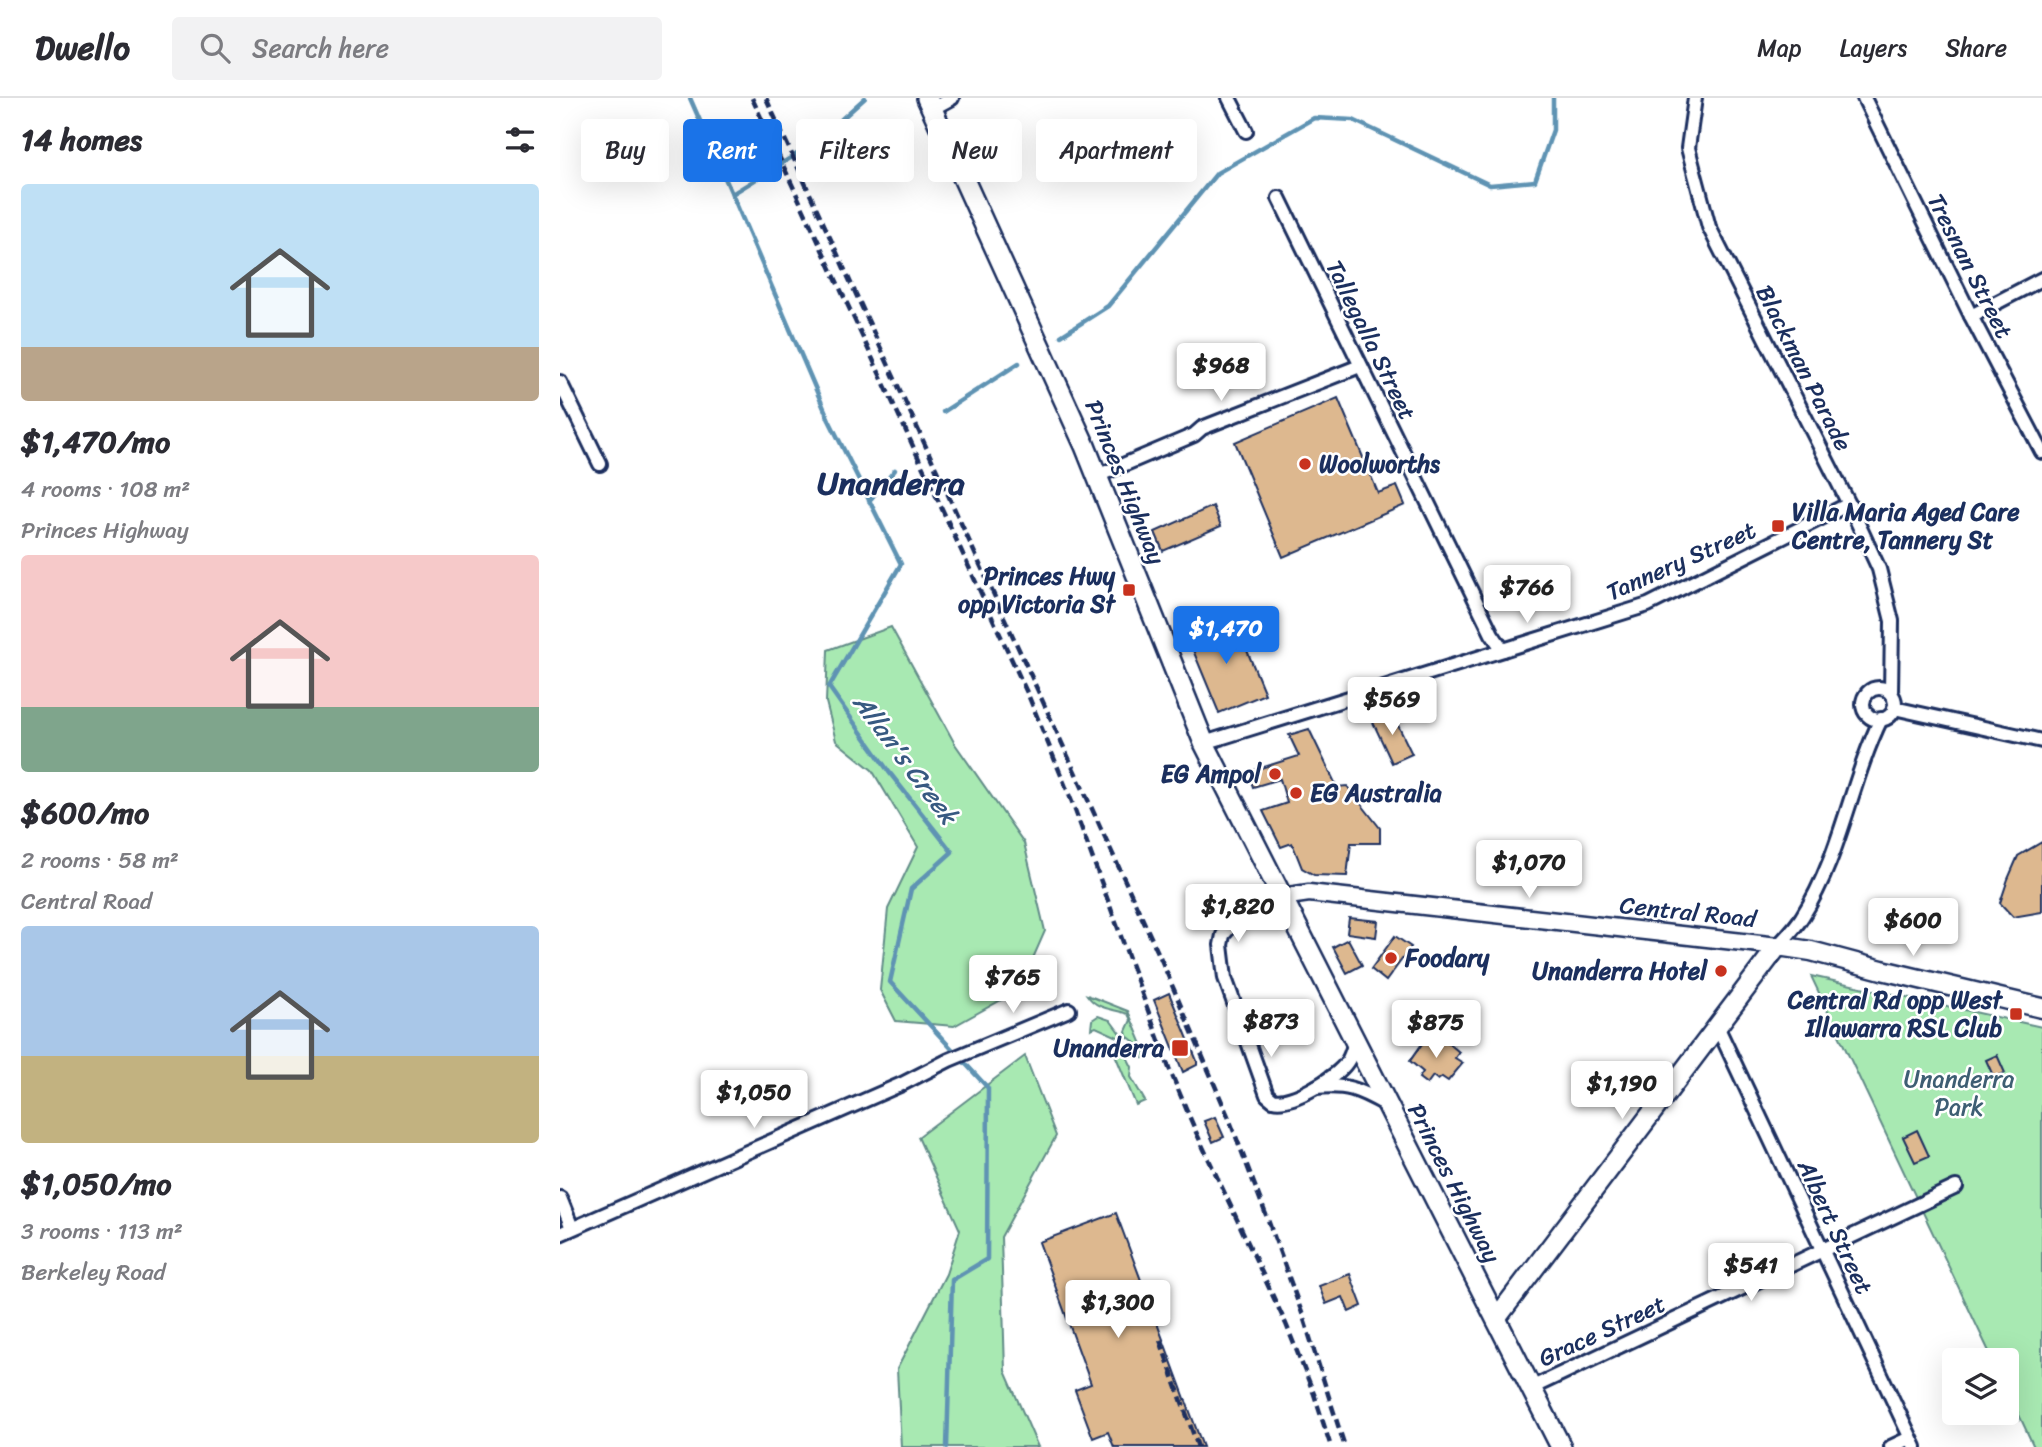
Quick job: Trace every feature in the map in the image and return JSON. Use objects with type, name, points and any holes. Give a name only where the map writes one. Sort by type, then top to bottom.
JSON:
[{"type":"main road","name":"Princes Highway","points":[[930,103],[1097,476],[1204,743],[1562,1447]]},
{"type":"main road","name":"Central Road","points":[[1778,946],[1811,951],[1882,971],[2042,1008]]},
{"type":"main road","points":[[1496,1319],[1778,946]]},
{"type":"street","points":[[930,103],[952,98]]},
{"type":"street","points":[[1229,98],[1246,131]]},
{"type":"street","name":"Blackman Parade","points":[[1695,98],[1689,155],[1709,227],[1879,569],[1892,621],[1891,694]]},
{"type":"street","name":"Tresnan Street","points":[[1864,98],[1971,316],[2042,452]]},
{"type":"street","name":"Tallegalla Street","points":[[1279,198],[1492,634],[1503,650]]},
{"type":"street","points":[[1971,316],[2042,279]]},
{"type":"street","points":[[1097,476],[1194,435],[1202,428],[1360,366]]},
{"type":"street","points":[[560,382],[600,464]]},
{"type":"street","name":"Tannery Street","points":[[1204,743],[1648,605],[1849,504]]},
{"type":"street","name":"Blackman Parade","points":[[1877,688],[1891,654]]},
{"type":"street","points":[[1877,688],[1885,689],[1891,694],[1894,708],[1889,716],[1876,718],[1864,710],[1864,697],[1877,688]]},
{"type":"street","points":[[1894,708],[2042,741]]},
{"type":"street","points":[[1778,946],[1804,915],[1819,886],[1845,820],[1876,718]]},
{"type":"street","name":"Central Road","points":[[1282,897],[1309,893],[1778,946]]},
{"type":"street","points":[[1282,897],[1234,924],[1226,931],[1221,950],[1225,978],[1269,1098],[1276,1102],[1283,1101],[1316,1087],[1344,1066],[1355,1040]]},
{"type":"street","points":[[560,1234],[902,1084],[949,1060],[1069,1010]]},
{"type":"street","name":"Albert Street","points":[[1717,1026],[1912,1442]]},
{"type":"street","points":[[1316,1087],[1353,1087],[1387,1105]]},
{"type":"street","name":"Grace Street","points":[[1531,1388],[1956,1187]]},
{"type":"street","points":[[560,1198],[572,1228]]},
{"type":"street","points":[[1891,1447],[1912,1442]]},
{"type":"green space","points":[[891,627],[955,744],[1024,843],[1045,931],[1019,990],[954,1026],[896,1021],[880,990],[888,909],[918,847],[872,770],[836,741],[826,702],[828,650]]},
{"type":"green space","name":"Unanderra Park","points":[[1811,976],[2042,1027],[2042,1447],[2034,1447],[2019,1415],[2019,1348],[1987,1348]]},
{"type":"green space","points":[[1087,995],[1128,1011],[1147,1056],[1143,1058],[1140,1046],[1127,1036],[1126,1031],[1131,1020],[1128,1014],[1096,1004]]},
{"type":"green space","points":[[1098,1016],[1110,1020],[1124,1039],[1132,1067],[1131,1077],[1145,1101],[1136,1105],[1114,1052],[1124,1048],[1120,1038],[1096,1027],[1091,1029],[1092,1020]]},
{"type":"green space","points":[[1025,1056],[1056,1136],[1001,1237],[1005,1371],[1038,1447],[901,1447],[897,1369],[946,1274],[960,1230],[918,1137]]},
{"type":"building","name":"Woolworths","points":[[1338,398],[1378,493],[1397,486],[1405,505],[1283,557],[1235,442]]},
{"type":"building","points":[[1213,506],[1221,526],[1163,551],[1155,532]]},
{"type":"building","points":[[1234,619],[1265,694],[1219,713],[1188,638]]},
{"type":"building","points":[[1392,713],[1412,754],[1392,763],[1371,718]]},
{"type":"building","points":[[1309,729],[1337,787],[1347,786],[1380,828],[1380,843],[1351,843],[1347,876],[1314,875],[1302,868],[1292,843],[1281,847],[1263,811],[1287,803],[1280,779],[1253,787],[1248,772],[1299,756],[1289,735]]},
{"type":"building","points":[[2042,842],[2042,912],[2013,917],[2000,903],[2008,879],[2018,856]]},
{"type":"building","points":[[1349,918],[1378,921],[1376,937],[1347,933]]},
{"type":"building","name":"Foodary","points":[[1395,936],[1411,947],[1386,981],[1371,969]]},
{"type":"building","points":[[1348,939],[1362,965],[1347,973],[1333,947]]},
{"type":"building","points":[[1169,993],[1197,1061],[1197,1065],[1183,1072],[1154,1000]]},
{"type":"building","points":[[1429,1034],[1442,1043],[1445,1040],[1459,1052],[1455,1058],[1463,1063],[1448,1081],[1442,1077],[1438,1080],[1433,1076],[1427,1084],[1419,1078],[1423,1072],[1410,1061]]},
{"type":"building","points":[[1997,1055],[2005,1073],[1994,1078],[1986,1060]]},
{"type":"building","points":[[1215,1117],[1224,1137],[1213,1142],[1204,1121]]},
{"type":"building","points":[[1917,1130],[1929,1156],[1915,1162],[1903,1137]]},
{"type":"building","points":[[1116,1213],[1203,1447],[1114,1447],[1108,1432],[1093,1438],[1075,1390],[1091,1384],[1039,1242]]},
{"type":"building","points":[[1350,1274],[1362,1306],[1349,1312],[1343,1297],[1326,1304],[1319,1286]]},
{"type":"waterway","points":[[690,98],[732,194]]},
{"type":"waterway","name":"Allan's Creek","points":[[865,98],[815,143],[732,194],[829,420],[901,564],[829,687],[889,772],[952,852],[911,889],[890,982],[988,1088],[987,1259],[952,1280],[947,1447]]},
{"type":"waterway","points":[[1061,336],[1108,306],[1217,173],[1314,118],[1353,120],[1490,185],[1535,181],[1553,130],[1553,98]]},
{"type":"waterway","points":[[943,412],[1019,363]]},
{"type":"waterway","points":[[869,501],[895,470]]},
{"type":"railway","points":[[752,98],[1029,697],[1072,802],[1169,1068],[1286,1324],[1314,1394],[1331,1447]]},
{"type":"railway","points":[[766,98],[1160,957],[1228,1116],[1268,1220],[1302,1313],[1345,1447]]},
{"type":"railway","points":[[1160,1340],[1198,1447]]},
{"type":"place","name":"Woolworths","points":[[1305,464]]},
{"type":"place","name":"Villa Maria Aged Care Centre, Tannery St","points":[[1778,526]]},
{"type":"place","name":"Princes Hwy opp Victoria St","points":[[1129,590]]},
{"type":"place","name":"EG Ampol","points":[[1275,774]]},
{"type":"place","name":"EG Australia","points":[[1296,793]]},
{"type":"place","name":"Foodary","points":[[1391,958]]},
{"type":"place","name":"Unanderra Hotel","points":[[1721,971]]},
{"type":"place","name":"Central Rd opp West Illawarra RSL Club","points":[[2016,1014]]},
{"type":"place","name":"Unanderra","points":[[1180,1048]]},
{"type":"district","name":"Unanderra","points":[[891,483]]}]
